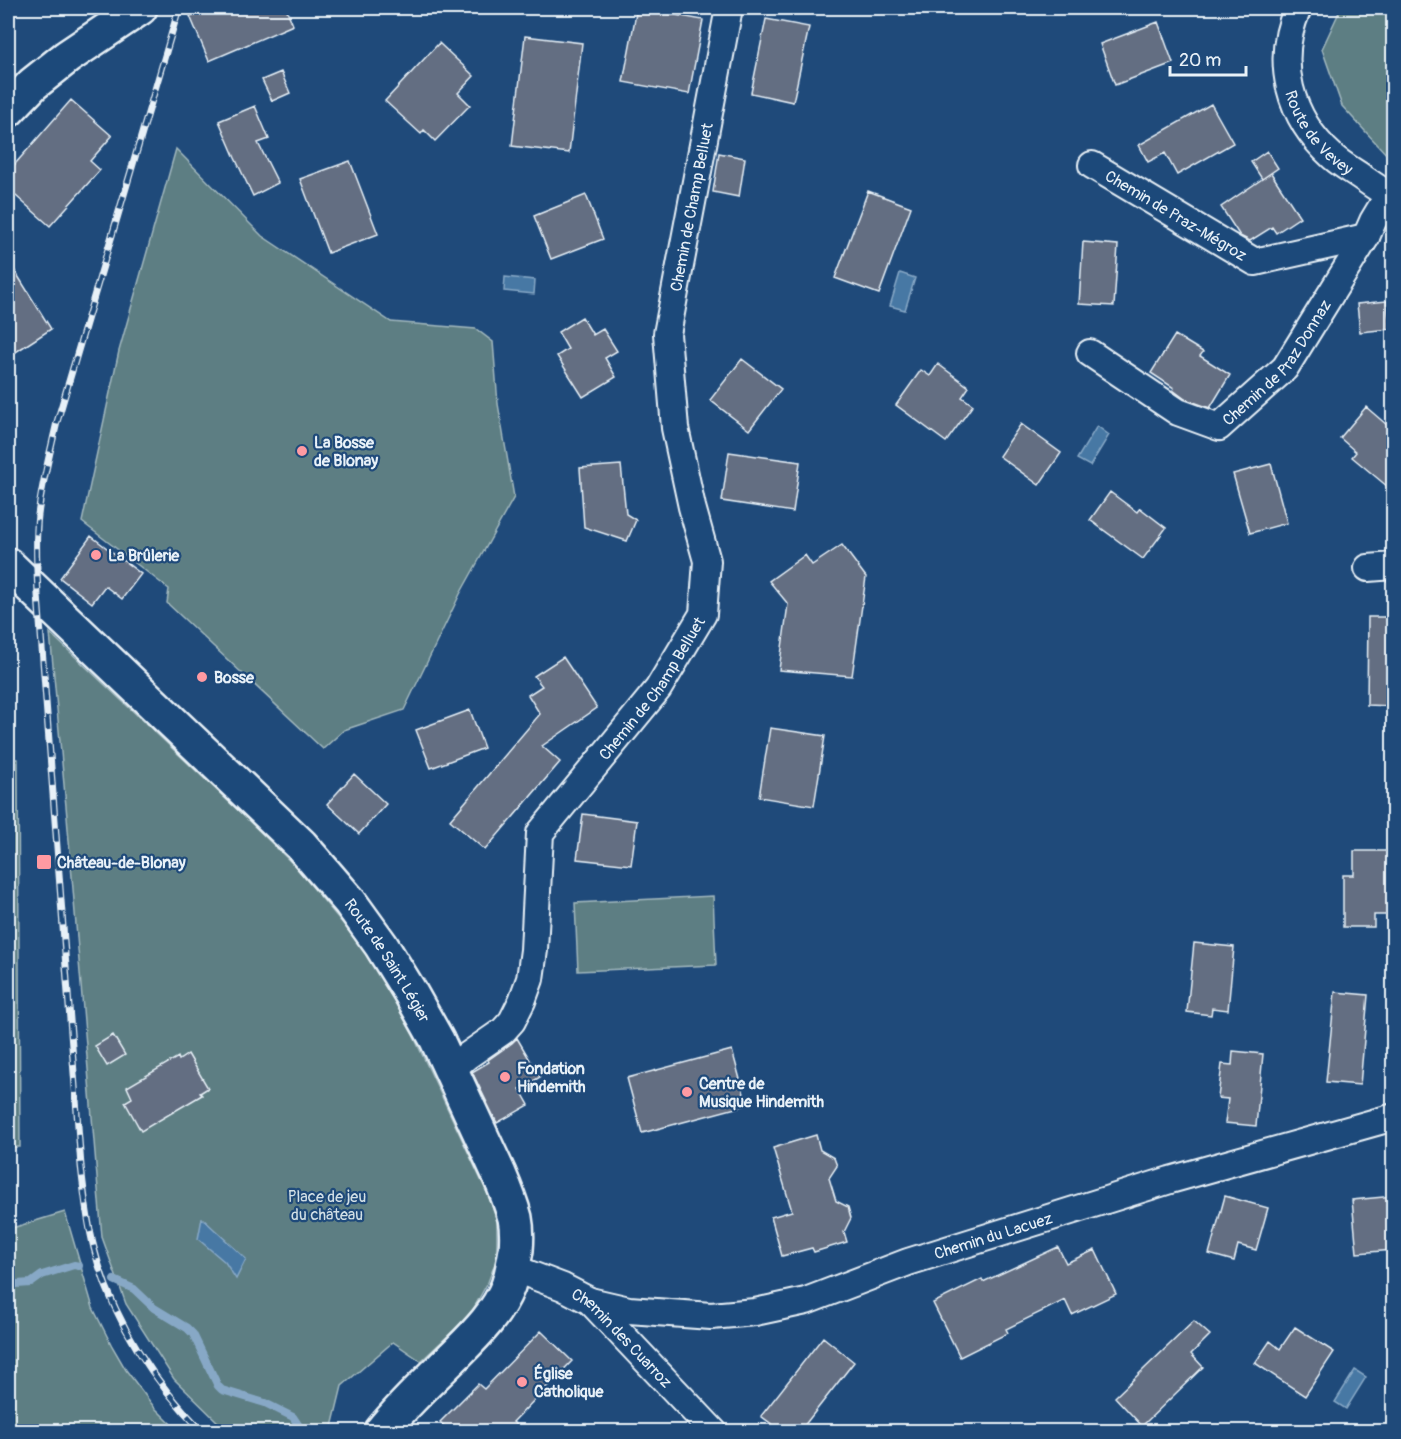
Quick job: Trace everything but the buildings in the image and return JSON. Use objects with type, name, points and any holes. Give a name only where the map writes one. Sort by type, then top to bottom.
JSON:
[{"type":"main road","points":[[8,110],[33,84],[67,57],[140,8]]},
{"type":"main road","name":"Route de Saint Légier","points":[[8,565],[308,853],[350,902],[381,945],[426,1020],[508,1197],[515,1219],[517,1240],[507,1288],[489,1318],[476,1334],[381,1431]]},
{"type":"street","name":"Chemin de Champ Belluet","points":[[451,1070],[503,1031],[512,1021],[522,1001],[530,979],[534,950],[540,833],[658,689],[703,614],[707,561],[692,507],[675,428],[667,334],[729,8]]},
{"type":"street","name":"Route de Vevey","points":[[1298,8],[1287,43],[1286,64],[1291,90],[1300,116],[1334,158],[1391,197]]},
{"type":"street","name":"Chemin de Praz-Mégroz","points":[[1092,165],[1255,262],[1366,237]]},
{"type":"street","name":"Chemin de Praz Donnaz","points":[[1090,353],[1178,412],[1219,427],[1285,368],[1366,237],[1373,221],[1391,197]]},
{"type":"street","points":[[1368,568],[1394,566]]},
{"type":"street","name":"Chemin du Lacuez","points":[[590,1301],[629,1310],[711,1316],[755,1312],[806,1301],[908,1262],[1170,1180],[1394,1117]]},
{"type":"street","name":"Chemin des Cuarroz","points":[[513,1268],[563,1287],[590,1301],[714,1431]]},
{"type":"green space","points":[[1341,8],[1393,8],[1393,159],[1342,106],[1322,49]]},
{"type":"green space","name":"La Bosse de Blonay","points":[[176,149],[262,236],[391,322],[476,329],[493,342],[498,404],[514,497],[460,594],[404,710],[344,730],[323,749],[167,603],[169,589],[82,522],[119,351]]},
{"type":"green space","name":"Place de jeu du château","points":[[50,633],[296,867],[368,954],[413,1035],[489,1197],[497,1221],[496,1261],[488,1282],[470,1315],[421,1361],[393,1342],[342,1386],[331,1431],[227,1431],[174,1379],[126,1304],[102,1237]]},
{"type":"green space","points":[[8,759],[18,759],[20,1147],[8,1147]]},
{"type":"green space","points":[[713,896],[716,965],[578,971],[575,903]]},
{"type":"green space","points":[[65,1212],[93,1308],[112,1346],[126,1370],[154,1407],[178,1431],[8,1431],[8,1221],[12,1228]]},
{"type":"water","points":[[900,273],[915,278],[905,310],[890,306]]},
{"type":"water","points":[[505,277],[535,280],[534,294],[504,291]]},
{"type":"water","points":[[1097,426],[1109,435],[1090,466],[1077,459]]},
{"type":"water","points":[[202,1218],[246,1259],[236,1279],[225,1262],[198,1239]]},
{"type":"water","points":[[1355,1370],[1366,1377],[1346,1409],[1335,1402]]},
{"type":"waterway","points":[[8,1283],[31,1283],[42,1275],[74,1265],[79,1266]]},
{"type":"waterway","points":[[114,1280],[134,1289],[154,1308],[193,1334],[222,1390],[265,1403],[293,1417],[303,1432]]},
{"type":"railway","points":[[179,8],[57,422],[40,503],[36,555],[81,1166],[89,1228],[102,1274],[123,1324],[151,1370],[203,1432]]},
{"type":"place","name":"La Bosse de Blonay","points":[[302,451]]},
{"type":"place","name":"La Brûlerie","points":[[96,555]]},
{"type":"place","name":"Bosse","points":[[202,677]]},
{"type":"place","name":"Château-de-Blonay","points":[[44,862]]},
{"type":"place","name":"Fondation Hindemith","points":[[505,1077]]},
{"type":"place","name":"Centre de Musique Hindemith","points":[[687,1092]]},
{"type":"place","name":"Église Catholique","points":[[522,1382]]}]
